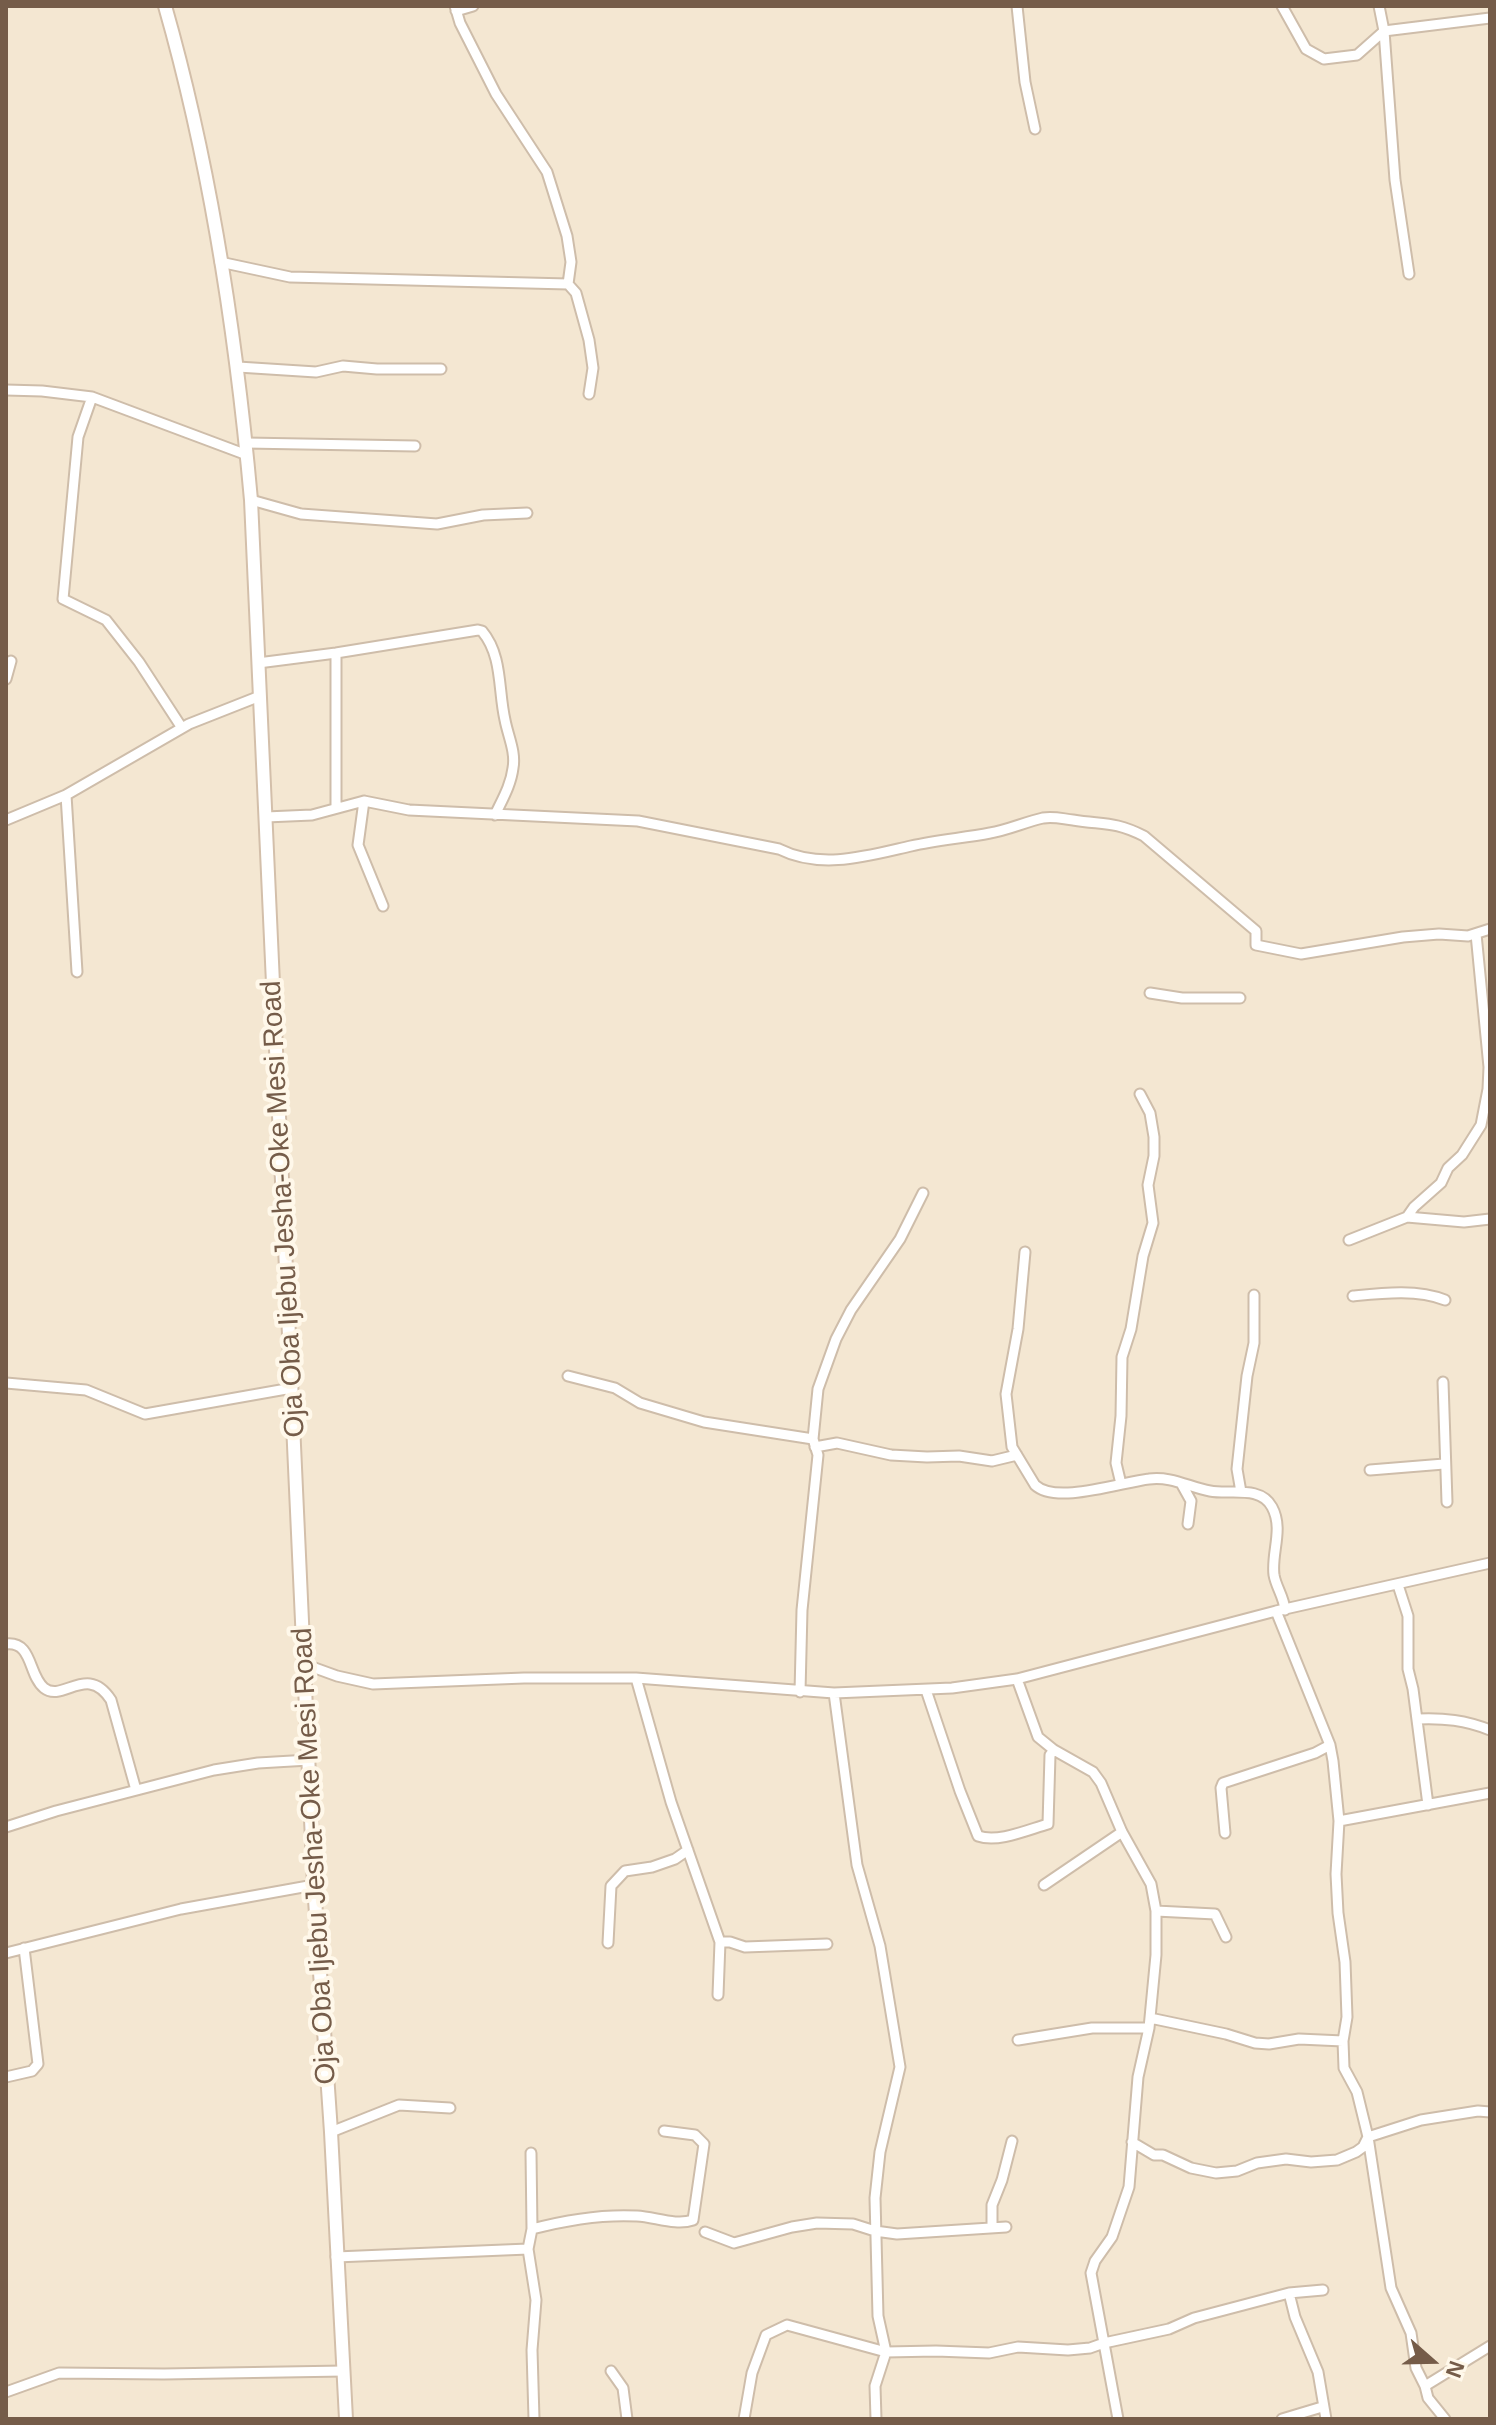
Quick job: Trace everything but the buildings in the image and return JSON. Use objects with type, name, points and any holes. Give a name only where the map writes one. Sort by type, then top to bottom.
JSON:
[{"type":"main road","name":"Oja Oba Ijebu Jesha-Oke Mesi Road","points":[[165,6],[208,177],[238,367],[251,500],[314,1885],[346,2419]]},
{"type":"street","points":[[473,6],[455,8],[496,94],[547,172],[567,236],[571,262],[568,284]]},
{"type":"street","points":[[1017,6],[1025,82],[1035,129]]},
{"type":"street","points":[[1282,6],[1306,49],[1324,59],[1357,55],[1384,31],[1490,18]]},
{"type":"street","points":[[1379,6],[1384,31],[1395,180],[1409,274]]},
{"type":"street","points":[[220,262],[290,277],[568,284],[576,293],[589,340],[593,368],[589,394]]},
{"type":"street","points":[[238,367],[316,372],[343,366],[441,369]]},
{"type":"street","points":[[6,390],[92,397],[247,449],[415,446]]},
{"type":"street","points":[[92,397],[78,437],[63,599],[106,620],[139,662],[182,728]]},
{"type":"street","points":[[251,500],[301,514],[437,524],[483,515],[527,513]]},
{"type":"street","points":[[258,663],[478,630],[485,634],[499,667],[504,719],[514,765],[509,785],[495,815]]},
{"type":"street","points":[[336,653],[336,808]]},
{"type":"street","points":[[6,820],[66,795],[182,728],[260,696]]},
{"type":"street","points":[[66,795],[77,972]]},
{"type":"street","points":[[364,801],[358,845],[383,906]]},
{"type":"street","points":[[266,817],[312,815],[364,801],[409,810],[638,821],[779,849],[796,857],[815,860],[849,859],[1009,829],[1045,818],[1110,822],[1144,836],[1234,910],[1256,931],[1256,945],[1301,954],[1403,937],[1476,934],[1490,929]]},
{"type":"street","points":[[1407,1217],[1441,1183],[1448,1168],[1462,1155],[1481,1125],[1488,1089],[1489,1047],[1476,934]]},
{"type":"street","points":[[1150,993],[1182,998],[1240,998]]},
{"type":"street","points":[[1121,1484],[1116,1463],[1122,1357],[1131,1329],[1143,1256],[1153,1223],[1148,1185],[1154,1137],[1150,1113],[1140,1094]]},
{"type":"street","points":[[800,1692],[802,1610],[818,1455],[814,1443],[818,1389],[836,1339],[851,1310],[900,1239],[923,1193]]},
{"type":"street","points":[[1349,1240],[1407,1217],[1464,1222],[1490,1219]]},
{"type":"street","points":[[1025,1252],[1018,1329],[1006,1394],[1012,1447],[1035,1485],[1047,1491],[1088,1490],[1169,1478],[1211,1492],[1241,1492],[1268,1501],[1275,1513],[1274,1577],[1284,1602],[1280,1610],[1330,1745],[1333,1761],[1338,1913],[1344,1951],[1347,2017],[1343,2041],[1344,2068],[1357,2092],[1368,2137],[1391,2288],[1411,2333],[1416,2368],[1428,2398],[1445,2419]]},
{"type":"street","points":[[1353,1296],[1402,1293],[1432,1295],[1445,1300]]},
{"type":"street","points":[[1241,1492],[1237,1469],[1247,1376],[1254,1343],[1254,1295]]},
{"type":"street","points":[[568,1376],[615,1388],[640,1403],[704,1422],[814,1443],[837,1443],[891,1455],[959,1456],[992,1461],[1017,1455]]},
{"type":"street","points":[[1443,1382],[1447,1502]]},
{"type":"street","points":[[6,1383],[86,1390],[145,1414],[292,1388]]},
{"type":"street","points":[[1370,1470],[1444,1464]]},
{"type":"street","points":[[1181,1482],[1191,1501],[1188,1524]]},
{"type":"street","points":[[1191,1501],[1211,1492]]},
{"type":"street","points":[[304,1664],[373,1684],[524,1678],[636,1678],[800,1692],[926,1690],[1017,1679],[1280,1610],[1490,1563]]},
{"type":"street","points":[[1398,1585],[1408,1616],[1408,1669],[1418,1719],[1428,1805]]},
{"type":"street","points":[[6,1644],[13,1643],[24,1650],[38,1680],[48,1690],[90,1684],[106,1691],[136,1790]]},
{"type":"street","points":[[636,1678],[671,1802],[720,1942],[718,1995]]},
{"type":"street","points":[[1017,1679],[1038,1737],[1093,1772],[1101,1783],[1122,1832],[1151,1884],[1156,1911],[1150,2023],[1138,2077],[1129,2187],[1112,2237],[1095,2261],[1091,2273],[1118,2419]]},
{"type":"street","points":[[926,1690],[978,1836],[996,1838],[1048,1824],[1050,1755],[1054,1750]]},
{"type":"street","points":[[834,1693],[857,1865],[880,1946],[900,2067],[880,2152],[875,2198],[878,2316],[886,2352],[875,2386],[876,2419]]},
{"type":"street","points":[[1418,1719],[1455,1719],[1490,1730]]},
{"type":"street","points":[[1225,1833],[1223,1783],[1315,1753],[1330,1745]]},
{"type":"street","points":[[6,1827],[214,1770],[309,1760]]},
{"type":"street","points":[[1337,1821],[1490,1793]]},
{"type":"street","points":[[1337,1821],[1330,1885],[1339,1955]]},
{"type":"street","points":[[1044,1885],[1122,1832]]},
{"type":"street","points":[[608,1943],[611,1886],[625,1871],[652,1867],[675,1859],[688,1850]]},
{"type":"street","points":[[6,1953],[181,1909],[314,1885]]},
{"type":"street","points":[[1156,1911],[1215,1914],[1226,1937]]},
{"type":"street","points":[[720,1942],[745,1947],[827,1944]]},
{"type":"street","points":[[6,2077],[32,2071],[38,2064],[24,1948]]},
{"type":"street","points":[[1018,2040],[1092,2028],[1150,2023],[1226,2034],[1255,2043],[1299,2039],[1343,2041]]},
{"type":"street","points":[[331,2132],[399,2105],[450,2108]]},
{"type":"street","points":[[1132,2142],[1154,2155],[1163,2155],[1191,2168],[1225,2173],[1257,2163],[1286,2159],[1311,2162],[1337,2160],[1363,2147],[1368,2137],[1421,2120],[1490,2112]]},
{"type":"street","points":[[532,2229],[597,2216],[693,2220],[704,2144],[695,2135],[664,2131]]},
{"type":"street","points":[[992,2228],[992,2205],[1012,2141]]},
{"type":"street","points":[[531,2153],[532,2229],[528,2249],[536,2300],[532,2350],[534,2419]]},
{"type":"street","points":[[705,2232],[734,2243],[817,2223],[853,2224],[897,2234],[1006,2227]]},
{"type":"street","points":[[336,2257],[528,2249]]},
{"type":"street","points":[[744,2419],[752,2373],[766,2335],[787,2325],[886,2352],[989,2353],[1018,2347],[1068,2350],[1090,2348],[1169,2329],[1194,2318],[1289,2293],[1323,2290]]},
{"type":"street","points":[[1289,2293],[1295,2317],[1318,2372],[1326,2419]]},
{"type":"street","points":[[1425,2386],[1490,2346]]},
{"type":"street","points":[[6,2392],[59,2373],[344,2371]]},
{"type":"street","points":[[611,2371],[623,2388],[627,2419]]},
{"type":"street","points":[[1282,2419],[1322,2407]]},
{"type":"shaded area","points":[[6,6],[1490,6],[1490,2419],[6,2419]]}]
